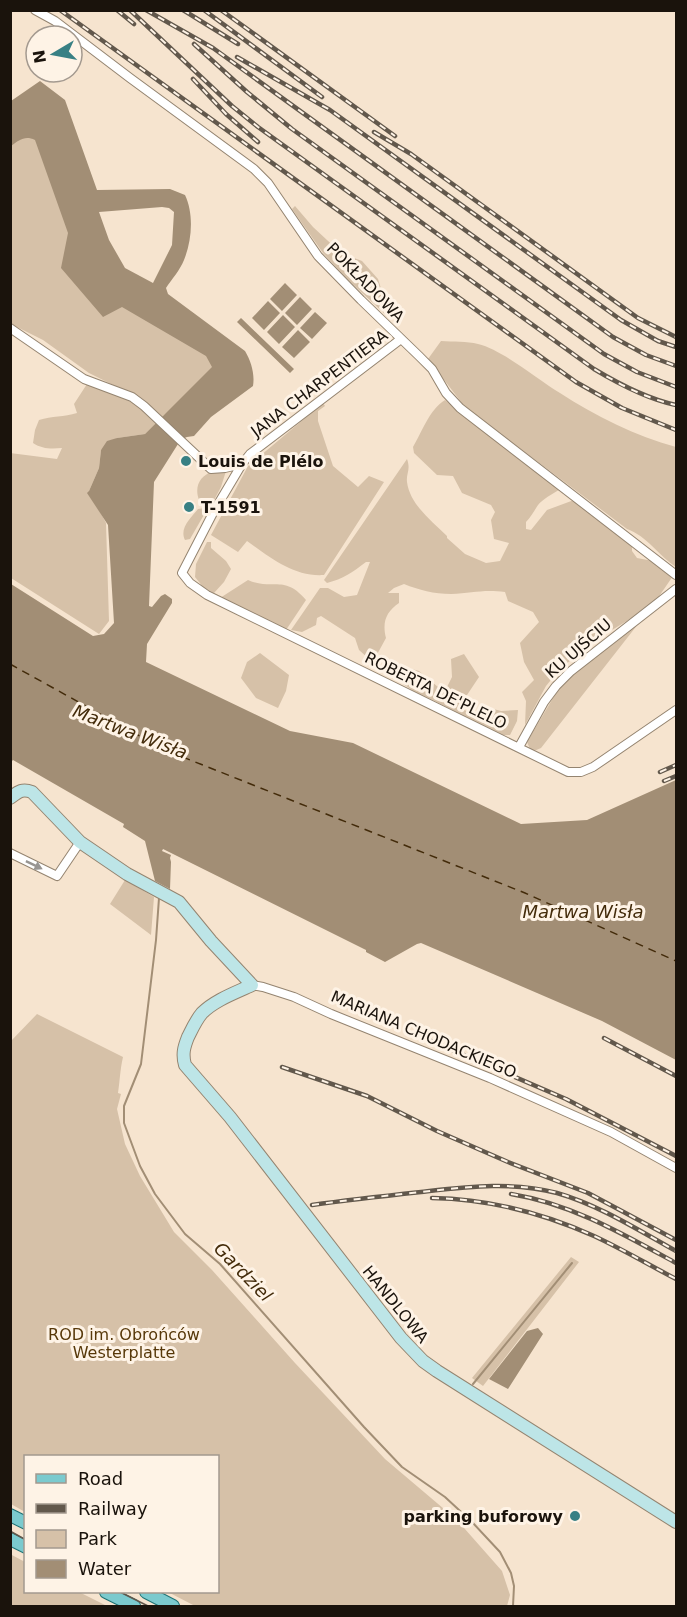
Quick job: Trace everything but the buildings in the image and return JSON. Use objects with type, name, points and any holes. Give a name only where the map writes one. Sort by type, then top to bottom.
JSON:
[{"type":"main road","points":[[10,1515],[24,1522]]},
{"type":"main road","points":[[10,1539],[24,1546]]},
{"type":"main road","points":[[108,1593],[134,1606]]},
{"type":"main road","points":[[148,1593],[173,1606]]},
{"type":"street","name":"POKŁADOWA","points":[[35,10],[55,21],[254,169],[268,183],[318,256],[432,369],[446,393],[460,408],[676,575]]},
{"type":"street","points":[[10,328],[84,379],[132,397],[211,469],[242,464]]},
{"type":"street","name":"JANA CHARPENTIERA","points":[[182,573],[214,512],[250,454],[401,339]]},
{"type":"street","name":"ROBERTA DE'PLELO","points":[[182,573],[190,583],[207,595],[568,772],[583,772],[676,710]]},
{"type":"street","name":"KU UJŚCIU","points":[[519,747],[544,702],[571,670],[676,589]]},
{"type":"street","points":[[10,798],[26,790],[32,792],[80,842],[127,874],[178,902],[252,985]]},
{"type":"street","points":[[10,853],[57,876],[80,842]]},
{"type":"street","name":"HANDLOWA","points":[[252,985],[228,996],[203,1012],[194,1025],[184,1048],[183,1059],[188,1070],[230,1117],[401,1338],[423,1361],[676,1522]]},
{"type":"street","name":"MARIANA CHODACKIEGO","points":[[252,985],[294,997],[490,1078],[610,1132],[676,1168]]},
{"type":"green space","points":[[28,119],[91,235],[221,364],[161,418],[133,395],[89,373],[43,340],[11,324],[10,125]]},
{"type":"green space","points":[[295,206],[313,227],[341,253],[362,261],[378,279],[385,301],[390,302],[399,314],[396,318],[386,315],[323,253],[292,209]]},
{"type":"green space","points":[[441,341],[469,342],[488,347],[509,358],[587,410],[631,431],[676,447],[676,567],[641,536],[627,529],[465,407],[428,359]]},
{"type":"green space","points":[[87,384],[135,403],[157,422],[145,434],[117,438],[101,450],[99,468],[89,491],[106,523],[109,621],[99,634],[11,578],[10,453],[57,459],[62,448],[47,448],[33,443],[39,420],[77,413],[74,404]]},
{"type":"green space","points":[[445,400],[559,490],[538,505],[526,522],[526,529],[531,530],[547,510],[574,500],[632,544],[632,551],[637,558],[653,561],[673,576],[653,605],[594,641],[559,670],[546,686],[525,725],[526,701],[522,692],[534,680],[524,662],[520,643],[539,622],[533,612],[508,601],[505,592],[445,594],[404,584],[394,588],[388,593],[399,593],[399,603],[386,618],[386,638],[374,660],[369,659],[359,650],[355,638],[321,616],[317,618],[316,625],[302,632],[291,630],[320,588],[328,588],[344,597],[357,595],[370,562],[366,562],[338,579],[327,583],[324,580],[407,459],[409,490],[422,512],[465,554],[486,563],[500,561],[509,543],[494,539],[491,520],[495,512],[491,505],[462,493],[453,476],[437,475],[414,453],[413,447],[426,422],[439,404]]},
{"type":"green space","points":[[323,403],[325,406],[318,411],[318,421],[333,466],[358,487],[369,476],[384,482],[324,575],[293,570],[247,541],[238,552],[211,535],[248,466]]},
{"type":"green space","points":[[213,471],[226,471],[212,504],[207,505],[199,500],[197,490],[199,482]]},
{"type":"green space","points":[[205,508],[205,513],[190,539],[185,540],[184,531],[187,523],[198,509]]},
{"type":"green space","points":[[207,542],[211,542],[211,548],[226,561],[231,569],[224,582],[214,593],[203,587],[195,577],[196,564]]},
{"type":"green space","points":[[248,580],[291,587],[306,600],[286,630],[220,598]]},
{"type":"green space","points":[[642,619],[541,748],[534,751],[530,749],[527,742],[559,688],[570,674]]},
{"type":"green space","points":[[260,653],[289,675],[286,691],[278,708],[256,698],[241,678],[247,662]]},
{"type":"green space","points":[[464,654],[479,677],[459,707],[476,716],[486,707],[501,711],[518,710],[517,721],[510,735],[499,735],[403,684],[405,667],[419,671],[438,687],[446,689],[452,677],[451,659]]},
{"type":"green space","points":[[125,880],[154,897],[151,935],[110,904]]},
{"type":"green space","name":"ROD im. Obrońców Westerplatte","points":[[37,1014],[123,1057],[118,1093],[121,1094],[117,1109],[125,1144],[140,1176],[174,1232],[212,1270],[385,1459],[457,1520],[502,1571],[510,1595],[507,1606],[195,1606],[170,1593],[219,1593],[219,1455],[24,1455],[24,1511],[11,1504],[11,1041]]},
{"type":"green space","points":[[571,1257],[579,1262],[483,1386],[472,1378]]},
{"type":"green space","points":[[10,1554],[24,1561],[24,1593],[81,1593],[107,1606],[11,1606]]},
{"type":"water","name":"Martwa Wisła","points":[[36,84],[44,84],[65,100],[97,190],[170,189],[185,195],[191,219],[189,244],[182,264],[166,288],[168,294],[245,351],[252,368],[253,386],[211,417],[194,436],[177,441],[178,444],[154,482],[149,606],[152,607],[165,594],[172,599],[172,603],[147,644],[146,662],[290,731],[353,743],[521,824],[587,820],[676,780],[676,1060],[602,1021],[421,943],[385,962],[366,950],[163,849],[162,851],[171,855],[170,889],[155,881],[145,841],[123,827],[124,824],[13,760],[11,762],[11,584],[93,636],[104,634],[114,623],[108,525],[87,493],[99,468],[101,450],[107,441],[145,434],[212,367],[206,356],[122,307],[103,317],[61,268],[68,233],[35,140],[25,138],[11,146],[11,101]],"holes":[[[162,207],[174,212],[172,245],[153,283],[125,268],[109,240],[99,212]]]},
{"type":"water","points":[[285,283],[297,295],[282,311],[270,299]]},
{"type":"water","points":[[300,297],[312,309],[297,325],[285,313]]},
{"type":"water","points":[[268,301],[280,313],[264,330],[252,318]]},
{"type":"water","points":[[315,312],[327,323],[312,339],[300,328]]},
{"type":"water","points":[[283,315],[295,327],[279,344],[267,332]]},
{"type":"water","points":[[241,318],[294,369],[290,373],[237,322]]},
{"type":"water","points":[[298,330],[310,342],[294,358],[282,347]]},
{"type":"water","points":[[538,1328],[543,1334],[508,1389],[489,1379],[527,1331]]},
{"type":"waterway","name":"Gardziel","points":[[159,898],[141,1064],[124,1106],[124,1123],[140,1166],[155,1194],[185,1234],[220,1264],[364,1427],[402,1467],[445,1497],[500,1552],[511,1573],[514,1586],[513,1606]]},
{"type":"waterway","points":[[473,1384],[572,1263]]},
{"type":"ferry route","points":[[10,664],[165,750],[525,893],[676,961]]},
{"type":"tram line","points":[[10,1531],[24,1539]]},
{"type":"tram line","points":[[122,1593],[148,1606]]},
{"type":"railway","points":[[60,10],[576,382],[622,408],[676,430]]},
{"type":"railway","points":[[117,10],[134,24]]},
{"type":"railway","points":[[130,10],[232,106],[258,127],[594,369],[654,399],[676,405]]},
{"type":"railway","points":[[146,10],[213,48],[613,337],[646,355],[676,366]]},
{"type":"railway","points":[[183,10],[238,44]]},
{"type":"railway","points":[[204,10],[322,97]]},
{"type":"railway","points":[[221,10],[395,136]]},
{"type":"railway","points":[[194,44],[292,129],[604,354],[637,372],[676,387]]},
{"type":"railway","points":[[237,57],[330,110],[621,320],[658,341],[676,347]]},
{"type":"railway","points":[[193,79],[226,114],[258,142]]},
{"type":"railway","points":[[374,132],[411,154],[638,318],[676,337]]},
{"type":"railway","points":[[660,772],[676,765]]},
{"type":"railway","points":[[664,781],[676,776]]},
{"type":"railway","points":[[422,1037],[566,1099],[676,1156]]},
{"type":"railway","points":[[604,1038],[676,1076]]},
{"type":"railway","points":[[282,1067],[367,1096],[437,1131],[588,1193],[676,1240]]},
{"type":"railway","points":[[312,1205],[455,1188],[506,1186],[540,1189],[588,1204],[676,1251]]},
{"type":"railway","points":[[511,1194],[555,1205],[596,1221],[676,1263]]},
{"type":"railway","points":[[432,1198],[494,1204],[555,1220],[604,1241],[676,1279]]},
{"type":"place","name":"Louis de Plélo","points":[[186,461]]},
{"type":"place","name":"T-1591","points":[[189,507]]},
{"type":"place","name":"parking buforowy","points":[[575,1516]]}]
